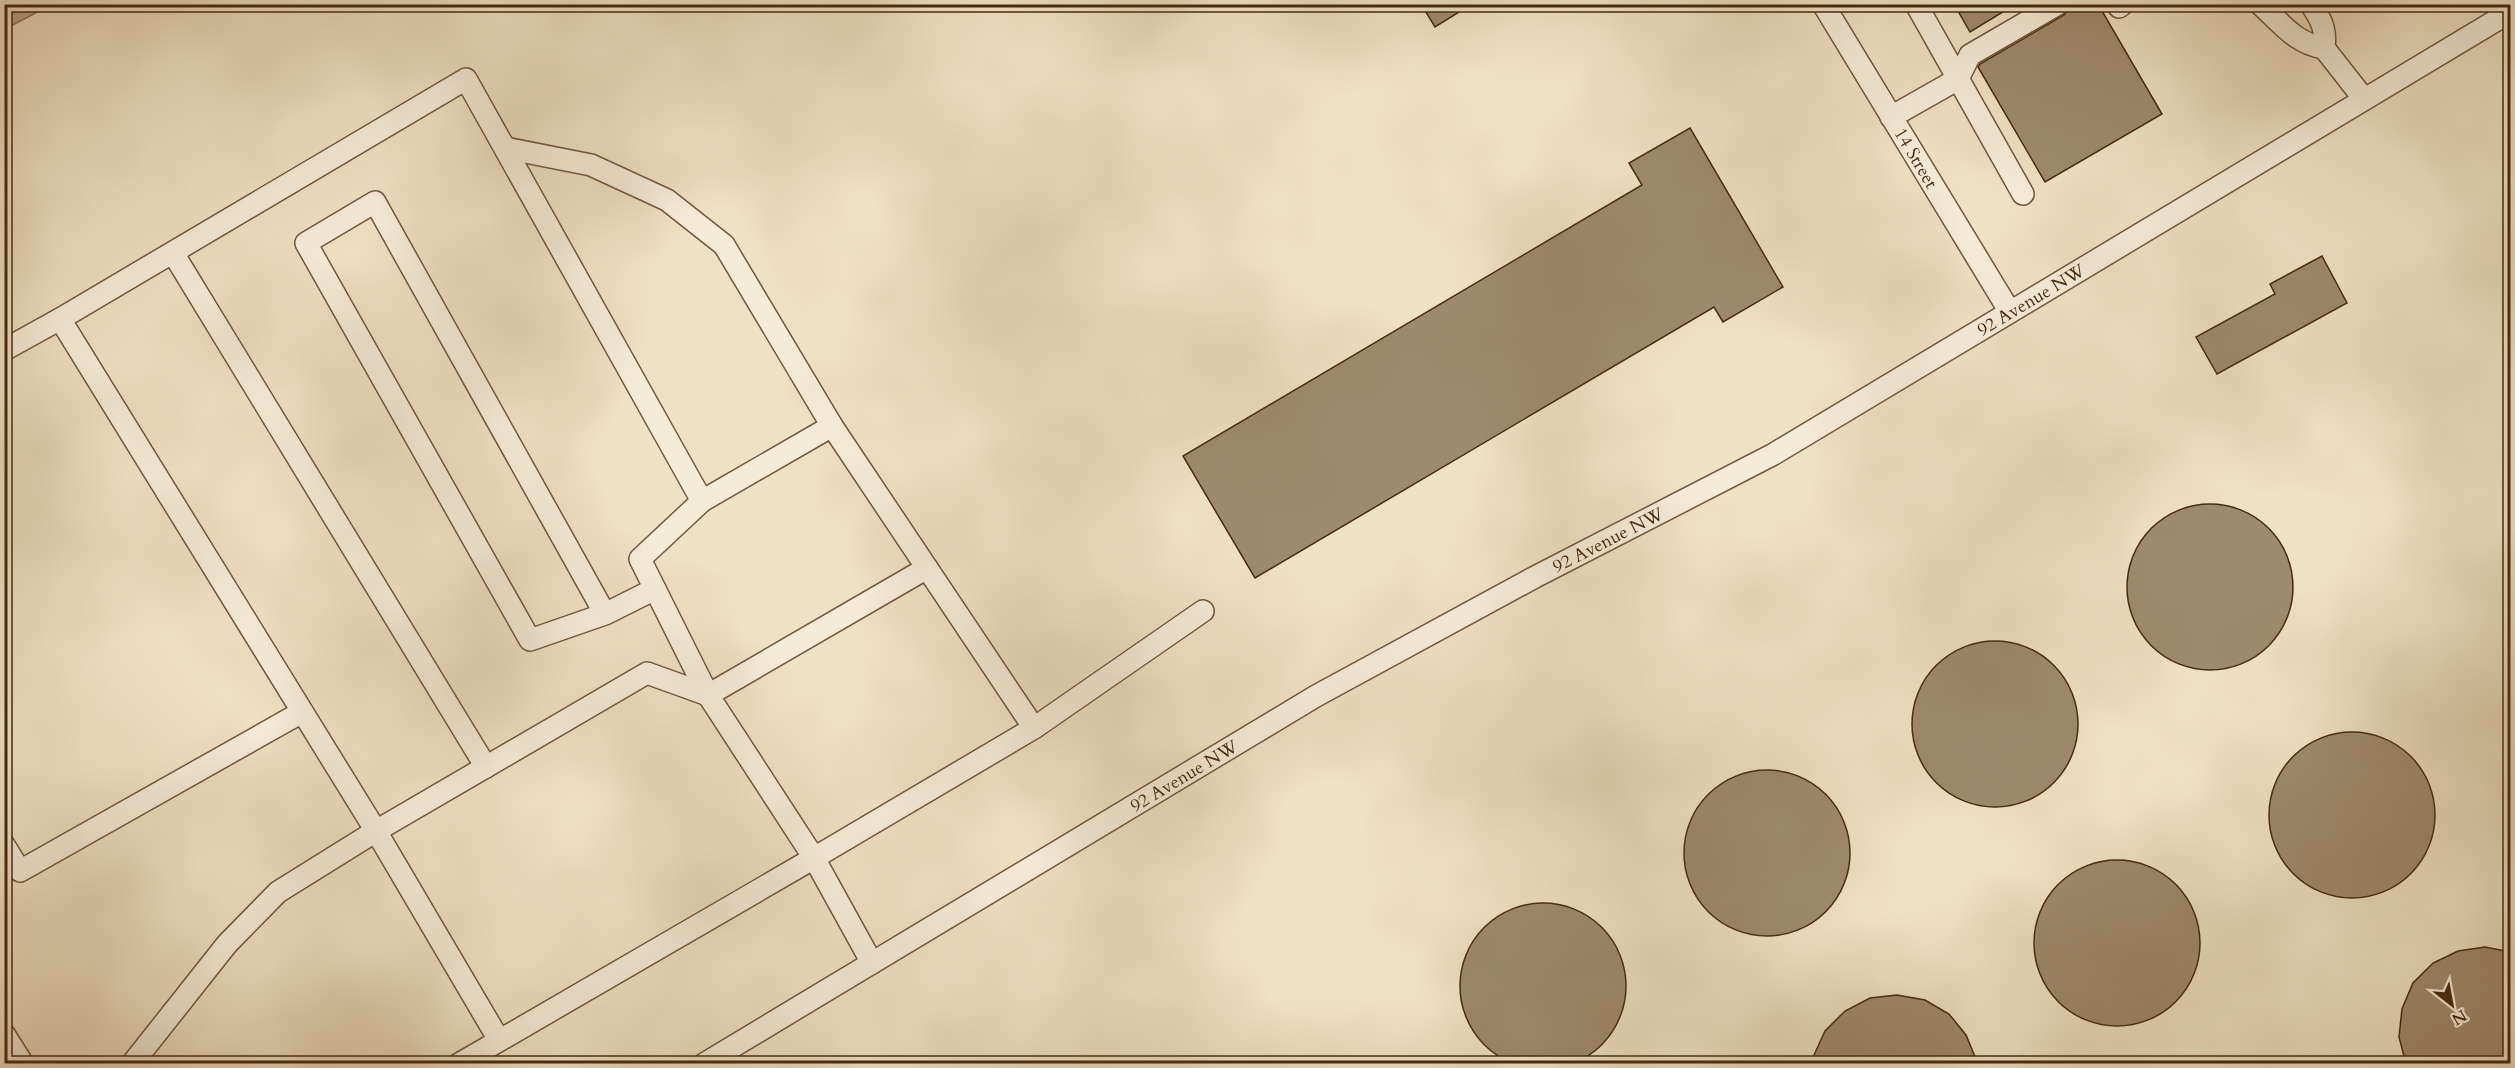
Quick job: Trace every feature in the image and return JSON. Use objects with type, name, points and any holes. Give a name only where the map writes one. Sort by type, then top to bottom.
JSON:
[{"type":"street","name":"14 Street","points":[[1823,4],[2010,312]]},
{"type":"street","points":[[1916,4],[2023,194]]},
{"type":"street","points":[[1891,117],[1958,79],[1970,55],[2058,4]]},
{"type":"street","points":[[2260,4],[2300,41],[2309,46],[2324,48],[2364,99]]},
{"type":"street","points":[[2315,6],[2326,34],[2324,48]]},
{"type":"street","name":"92 Avenue NW","points":[[704,1064],[1316,696],[1535,577],[1772,455],[2511,12]]},
{"type":"street","points":[[4,350],[173,253],[466,79],[702,501]]},
{"type":"street","points":[[504,147],[591,165],[667,200],[724,245],[832,426],[1034,728]]},
{"type":"street","points":[[605,614],[375,202],[306,243],[530,640],[605,614],[655,589]]},
{"type":"street","points":[[173,253],[486,767]]},
{"type":"street","points":[[60,319],[376,831],[499,1040]]},
{"type":"street","points":[[832,426],[702,501],[640,559],[708,696],[814,858],[872,963]]},
{"type":"street","points":[[708,696],[927,568]]},
{"type":"street","points":[[459,1064],[1034,728],[1203,611]]},
{"type":"street","points":[[132,1064],[227,945],[278,892],[376,831],[646,673],[708,696]]},
{"type":"street","points":[[4,845],[12,876],[302,712]]},
{"type":"street","points":[[4,1034],[23,1064]]},
{"type":"shaded area","points":[[5,4],[51,4],[51,5],[5,29]]},
{"type":"building","points":[[1421,4],[1472,4],[1435,27]]},
{"type":"building","points":[[1954,4],[2016,4],[1970,32]]},
{"type":"building","points":[[2072,4],[2098,4],[2162,114],[2045,182],[1978,67],[2064,15]]},
{"type":"building","points":[[1690,128],[1783,287],[1723,322],[1714,307],[1255,578],[1183,456],[1642,185],[1629,163]]},
{"type":"building","points":[[2322,256],[2347,303],[2217,374],[2196,337],[2275,294],[2270,284]]},
{"type":"building","points":[[2210,504],[2242,510],[2269,528],[2287,555],[2293,587],[2287,619],[2269,646],[2242,664],[2210,670],[2178,664],[2151,646],[2133,619],[2127,587],[2133,555],[2151,528],[2178,510]]},
{"type":"building","points":[[1995,641],[2027,647],[2054,665],[2072,692],[2078,724],[2072,756],[2054,783],[2027,801],[1995,807],[1963,801],[1936,783],[1918,756],[1912,724],[1918,692],[1936,665],[1963,647]]},
{"type":"building","points":[[2352,732],[2384,738],[2411,756],[2429,783],[2435,815],[2429,847],[2411,874],[2384,892],[2352,898],[2320,892],[2293,874],[2275,847],[2269,815],[2275,783],[2293,756],[2320,738]]},
{"type":"building","points":[[1767,770],[1799,776],[1826,794],[1844,821],[1850,853],[1844,885],[1826,912],[1799,930],[1767,936],[1735,930],[1708,912],[1690,885],[1684,853],[1690,821],[1708,794],[1735,776]]},
{"type":"building","points":[[2117,860],[2149,866],[2176,884],[2194,911],[2200,943],[2194,975],[2176,1002],[2149,1020],[2117,1026],[2085,1020],[2058,1002],[2040,975],[2034,943],[2040,911],[2058,884],[2085,866]]},
{"type":"building","points":[[1543,903],[1575,910],[1589,917],[1601,928],[1612,940],[1619,954],[1626,986],[1619,1018],[1612,1032],[1601,1044],[1589,1055],[1575,1062],[1543,1069],[1511,1062],[1497,1055],[1485,1044],[1474,1032],[1467,1018],[1460,986],[1467,954],[1474,940],[1485,928],[1497,917],[1511,910]]},
{"type":"building","points":[[2485,947],[2511,952],[2511,1064],[2406,1064],[2399,1037],[2402,1009],[2413,983],[2433,963],[2458,951]]},
{"type":"building","points":[[1897,995],[1925,1000],[1949,1014],[1966,1035],[1978,1064],[1810,1064],[1825,1031],[1845,1011],[1870,998]]}]
